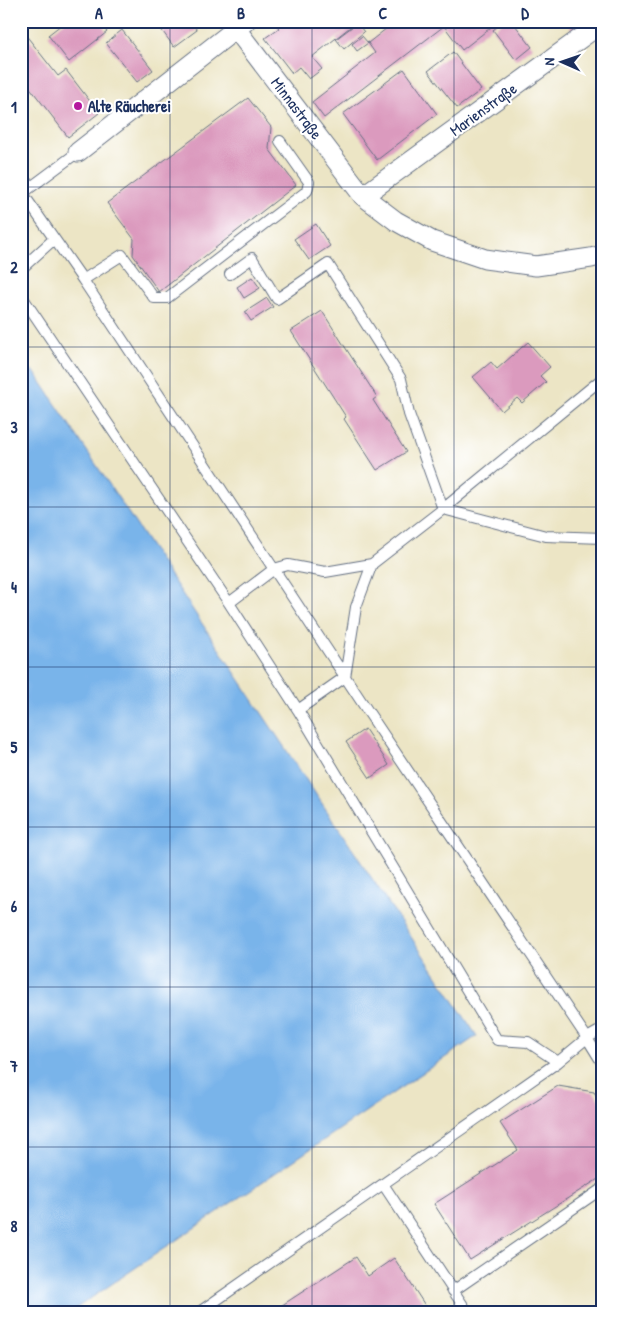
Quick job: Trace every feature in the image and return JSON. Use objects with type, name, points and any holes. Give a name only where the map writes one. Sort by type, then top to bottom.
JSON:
[{"type":"street","name":"Marienstraße","points":[[363,196],[603,22]]},
{"type":"street","name":"Minnastraße","points":[[238,24],[363,196],[396,221],[432,241],[485,259],[536,266],[603,255]]},
{"type":"street","points":[[78,152],[238,24]]},
{"type":"lane","points":[[82,280],[122,255],[154,298],[167,298],[307,191],[309,182],[280,142]]},
{"type":"lane","points":[[78,152],[22,192],[603,1064]]},
{"type":"lane","points":[[21,269],[54,239]]},
{"type":"lane","points":[[230,274],[252,258],[277,299],[328,264],[402,379],[410,414],[444,509]]},
{"type":"lane","points":[[21,295],[229,603],[298,710],[497,1040],[528,1042],[558,1062]]},
{"type":"lane","points":[[229,603],[274,569],[288,565],[325,572],[372,564],[444,509],[603,378]]},
{"type":"lane","points":[[444,509],[546,536],[603,538]]},
{"type":"lane","points":[[298,710],[345,677],[356,607],[372,564]]},
{"type":"lane","points":[[198,1313],[558,1062],[587,1038],[603,1028]]},
{"type":"lane","points":[[383,1184],[468,1313]]},
{"type":"lane","points":[[454,1291],[603,1188]]},
{"type":"water","points":[[33,370],[477,1036],[69,1313],[21,1313],[21,377]]},
{"type":"building","points":[[66,21],[99,21],[107,32],[69,62],[48,35]]},
{"type":"building","points":[[155,21],[190,21],[197,30],[174,47]]},
{"type":"building","points":[[281,21],[352,21],[354,24],[312,57],[322,69],[309,79],[299,67],[292,73],[265,38],[279,28],[276,25]]},
{"type":"building","points":[[396,21],[499,21],[462,50],[444,26],[324,118],[312,102],[375,53],[368,43]]},
{"type":"building","points":[[504,21],[512,21],[532,47],[516,60],[493,30]]},
{"type":"building","points":[[565,21],[585,21],[573,31]]},
{"type":"building","points":[[357,23],[364,32],[344,49],[336,39]]},
{"type":"building","points":[[21,29],[58,76],[66,70],[99,113],[68,137],[21,76]]},
{"type":"building","points":[[122,30],[153,70],[137,82],[106,43]]},
{"type":"building","points":[[362,36],[368,43],[357,51],[352,44]]},
{"type":"building","points":[[453,52],[481,90],[457,108],[428,71]]},
{"type":"building","points":[[404,69],[437,114],[377,160],[343,114]]},
{"type":"building","points":[[248,98],[271,127],[269,149],[296,185],[159,292],[133,255],[134,239],[107,203]]},
{"type":"building","points":[[316,224],[330,246],[309,260],[294,239]]},
{"type":"building","points":[[252,277],[260,288],[244,298],[237,287]]},
{"type":"building","points":[[267,298],[273,307],[251,321],[245,312]]},
{"type":"building","points":[[322,311],[377,397],[373,400],[406,452],[377,470],[344,419],[346,417],[291,331]]},
{"type":"building","points":[[528,342],[550,367],[540,376],[546,382],[522,403],[517,398],[502,411],[473,377],[491,362],[497,369]]},
{"type":"building","points":[[365,729],[389,765],[370,778],[346,742]]},
{"type":"building","points":[[558,1086],[594,1092],[603,1106],[603,1176],[470,1260],[434,1204],[518,1150],[500,1123]]},
{"type":"building","points":[[356,1257],[368,1276],[394,1258],[430,1313],[270,1313]]},
{"type":"place","name":"Alte Räucherei","points":[[78,106]]}]
